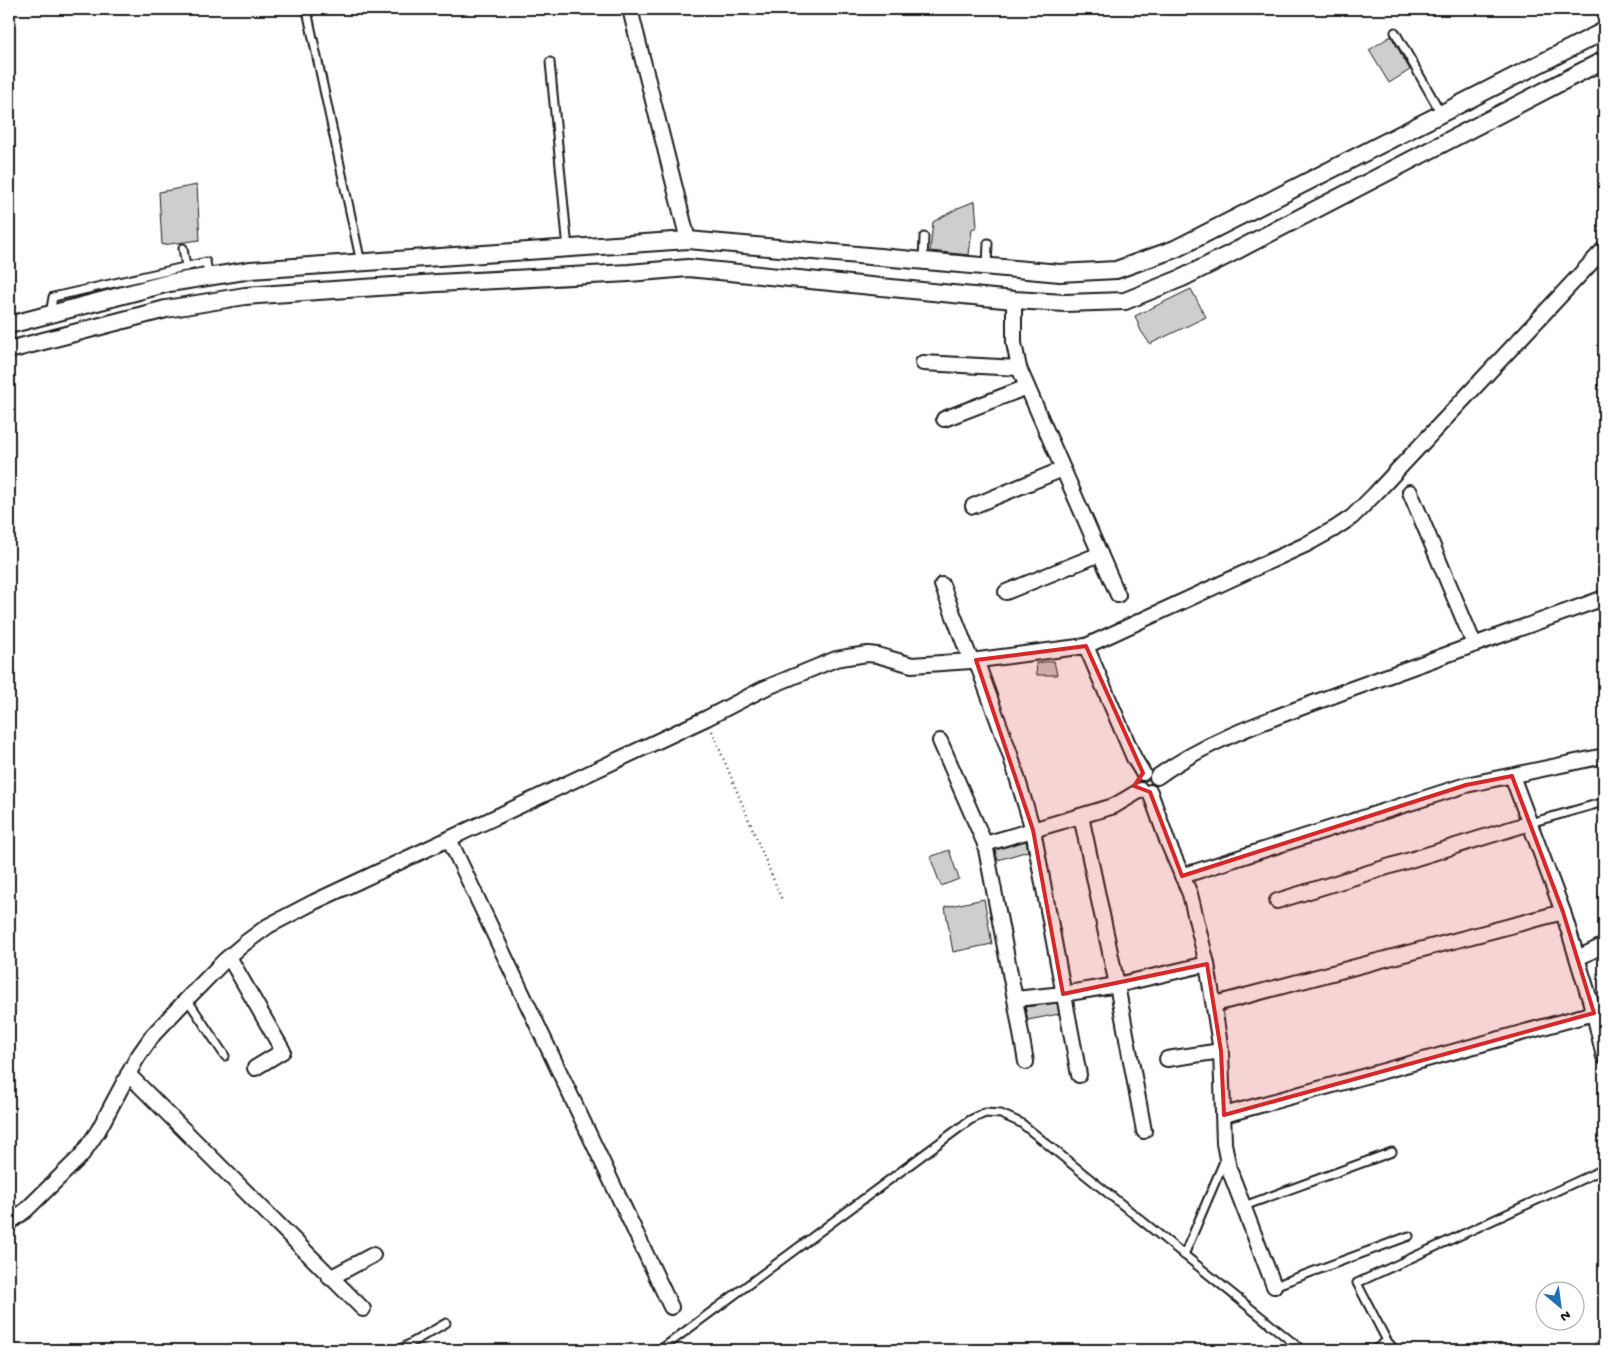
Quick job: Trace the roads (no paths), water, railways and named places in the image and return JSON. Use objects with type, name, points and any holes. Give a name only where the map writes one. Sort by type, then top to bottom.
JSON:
[{"type":"street","points":[[630,9],[688,240]]},
{"type":"street","points":[[9,325],[169,283],[251,270],[361,264],[688,240],[1060,273],[1116,270],[1175,249],[1604,31]]},
{"type":"street","points":[[9,350],[166,309],[245,296],[688,268],[1014,300],[1065,303],[1125,301],[1182,278],[1228,255],[1604,60]]},
{"type":"street","points":[[1534,66],[1546,91]]},
{"type":"street","points":[[9,1223],[26,1210],[81,1156],[98,1130],[128,1074],[153,1035],[229,956],[268,926],[314,902],[707,718],[763,689],[836,659],[858,655],[877,655],[912,665],[974,660],[1086,646],[1305,545],[1334,529],[1352,516],[1375,494],[1604,249]]},
{"type":"street","points":[[545,251],[547,277]]},
{"type":"street","points":[[1014,300],[1014,343],[1019,368],[1118,595]]},
{"type":"street","points":[[923,363],[1019,368]]},
{"type":"street","points":[[944,419],[1027,387]]},
{"type":"street","points":[[973,506],[1063,469]]},
{"type":"street","points":[[1410,492],[1474,644]]},
{"type":"street","points":[[1006,592],[1100,554]]},
{"type":"street","points":[[942,585],[974,660],[1010,754],[1033,830],[1078,1075]]},
{"type":"street","points":[[1156,777],[1185,758],[1260,723],[1604,598]]},
{"type":"street","points":[[1086,646],[1134,758],[1143,773]]},
{"type":"street","points":[[940,741],[985,844],[1026,1062]]},
{"type":"street","points":[[1182,876],[1466,784],[1604,756]]},
{"type":"street","points":[[985,844],[1114,806],[1145,791],[1153,790],[1158,784],[1156,777],[1148,771],[1143,773],[1137,779],[1137,785],[1145,791],[1192,901],[1215,1004],[1221,1051],[1226,1157],[1274,1286]]},
{"type":"street","points":[[1512,776],[1563,912],[1594,1013],[1604,1057]]},
{"type":"street","points":[[1081,816],[1117,985],[1144,1131]]},
{"type":"street","points":[[1277,901],[1530,823]]},
{"type":"street","points":[[449,839],[671,1307]]},
{"type":"street","points":[[1215,1004],[1563,912]]},
{"type":"street","points":[[1578,958],[1604,945]]},
{"type":"street","points":[[229,956],[283,1051],[255,1068]]},
{"type":"street","points":[[1015,999],[1063,994],[1117,985],[1207,964]]},
{"type":"street","points":[[1224,1115],[1594,1013]]},
{"type":"street","points":[[1167,1059],[1221,1051]]},
{"type":"street","points":[[128,1074],[363,1309]]},
{"type":"street","points":[[330,1278],[373,1255]]},
{"type":"lane","points":[[308,15],[361,264]]},
{"type":"lane","points":[[1395,32],[1441,114]]},
{"type":"lane","points":[[550,62],[568,249]]},
{"type":"lane","points":[[923,261],[924,237]]},
{"type":"lane","points":[[987,267],[988,243]]},
{"type":"lane","points":[[183,248],[186,266]]},
{"type":"lane","points":[[50,314],[53,297],[186,266],[206,262],[209,277]]},
{"type":"lane","points":[[1530,823],[1604,802]]},
{"type":"lane","points":[[187,999],[225,1056]]},
{"type":"lane","points":[[660,1350],[970,1120],[986,1113],[1001,1114],[1021,1123],[1302,1350]]},
{"type":"lane","points":[[1244,1206],[1392,1152]]},
{"type":"lane","points":[[1184,1255],[1226,1157]]},
{"type":"lane","points":[[1395,1350],[1387,1341],[1357,1283],[1604,1169]]},
{"type":"lane","points":[[1274,1286],[1409,1236]]},
{"type":"lane","points":[[399,1350],[446,1322]]},
{"type":"lane","points":[[1374,1350],[1387,1341]]}]
